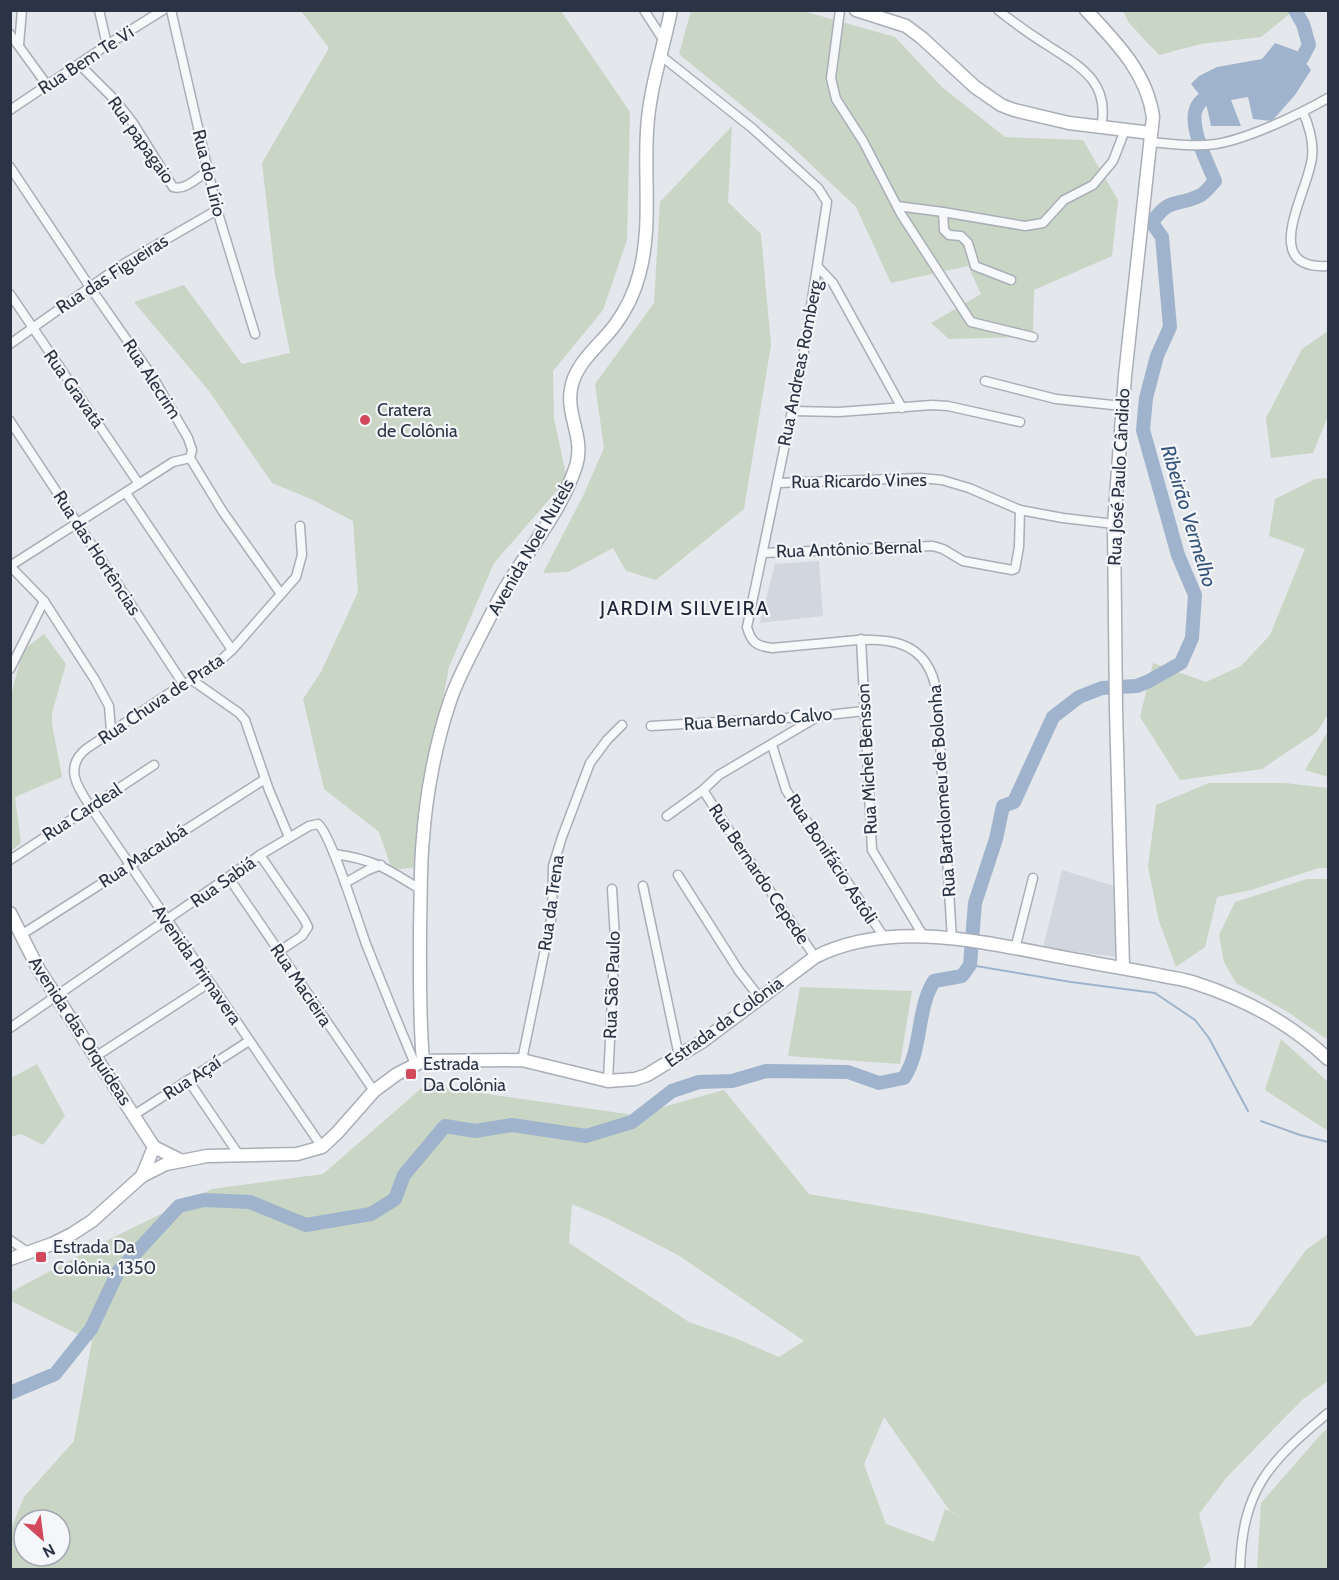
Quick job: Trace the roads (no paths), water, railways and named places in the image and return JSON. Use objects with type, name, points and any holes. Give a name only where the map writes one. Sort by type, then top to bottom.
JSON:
[{"type":"street","points":[[19,45],[22,10]]},
{"type":"street","points":[[99,10],[106,45]]},
{"type":"street","name":"Rua Bem Te Vi","points":[[10,110],[106,45],[163,10]]},
{"type":"street","name":"Rua do Lírio","points":[[171,10],[217,210],[255,334]]},
{"type":"street","points":[[644,10],[664,41]]},
{"type":"street","name":"Avenida Noel Nutels","points":[[419,1062],[423,838],[441,733],[450,700],[477,641],[510,580],[571,479],[578,462],[579,441],[571,404],[572,384],[587,358],[624,312],[640,273],[646,217],[646,131],[654,79],[670,10]]},
{"type":"street","points":[[840,10],[831,78],[832,88],[836,99],[863,141],[897,206],[971,321],[1033,337]]},
{"type":"street","points":[[856,10],[906,27],[922,38],[975,87],[1001,105],[1069,123],[1125,130],[1192,144],[1210,144],[1240,138],[1303,112],[1329,98]]},
{"type":"street","points":[[998,10],[1088,74],[1100,92],[1104,113],[1101,127]]},
{"type":"street","name":"Rua José Paulo Cândido","points":[[1086,10],[1130,59],[1151,103],[1153,117],[1122,406],[1114,524],[1123,967]]},
{"type":"street","points":[[10,34],[47,84]]},
{"type":"street","name":"Rua Andreas Romberg","points":[[660,55],[752,128],[818,189],[827,202],[793,411],[747,627]]},
{"type":"street","name":"Rua papagaio","points":[[79,64],[115,100],[133,123],[173,188],[184,187],[208,171]]},
{"type":"street","points":[[1303,112],[1310,132],[1312,159],[1290,233],[1291,245],[1303,263],[1312,266],[1329,266]]},
{"type":"street","points":[[897,206],[1025,226],[1043,223],[1064,200],[1093,185],[1113,161],[1125,130]]},
{"type":"street","name":"Rua Alecrim","points":[[10,167],[154,379],[191,445],[190,458],[223,512],[281,594]]},
{"type":"street","name":"Rua das Figueiras","points":[[10,344],[143,252],[217,210]]},
{"type":"street","points":[[943,212],[944,230],[950,235],[961,236],[968,243],[975,266],[1011,280]]},
{"type":"street","points":[[818,267],[833,283],[844,301],[902,408]]},
{"type":"street","name":"Rua Gravatá","points":[[10,294],[139,484]]},
{"type":"street","points":[[985,381],[1056,399],[1122,406]]},
{"type":"street","points":[[793,411],[839,412],[932,405],[948,406],[1020,422]]},
{"type":"street","name":"Rua das Hortências","points":[[10,421],[188,683]]},
{"type":"street","points":[[111,731],[111,719],[105,697],[44,601],[10,566],[173,462],[190,458]]},
{"type":"street","name":"Rua Ricardo Vines","points":[[777,483],[909,478],[942,480],[969,488],[1020,510],[1114,524]]},
{"type":"street","points":[[126,493],[232,650]]},
{"type":"street","name":"Rua Antônio Bernal","points":[[763,553],[933,546],[963,561],[1012,570],[1015,569],[1018,560],[1020,510]]},
{"type":"street","name":"Rua Chuva de Prata","points":[[76,781],[74,764],[77,757],[111,731],[212,668],[232,650],[296,576],[302,555],[300,526]]},
{"type":"street","points":[[10,669],[44,601]]},
{"type":"street","name":"Rua Bartolomeu de Bolonha","points":[[747,627],[752,641],[760,647],[772,648],[861,639],[888,640],[905,645],[917,652],[924,660],[935,682],[952,939]]},
{"type":"street","name":"Rua Michel Bensson","points":[[861,639],[872,850],[924,937]]},
{"type":"street","points":[[188,683],[232,708],[244,720],[290,837]]},
{"type":"street","name":"Rua Bernardo Calvo","points":[[651,726],[819,716],[864,711]]},
{"type":"street","points":[[667,816],[704,790],[719,775],[819,716]]},
{"type":"street","name":"Rua da Trena","points":[[522,1060],[552,915],[553,866],[590,763],[607,740],[622,725]]},
{"type":"street","name":"Rua Bonifácio Astôli","points":[[772,745],[786,790],[884,937]]},
{"type":"street","name":"Rua Cardeal","points":[[10,860],[154,765]]},
{"type":"street","name":"Rua Macaubá","points":[[21,935],[265,778]]},
{"type":"street","name":"Avenida Primavera","points":[[76,781],[128,865],[321,1147]]},
{"type":"street","name":"Rua Bernardo Cepede","points":[[704,790],[815,957]]},
{"type":"street","name":"Rua Sabiá","points":[[10,1028],[260,855],[309,826],[320,825],[334,854]]},
{"type":"street","points":[[419,1062],[366,942],[334,854],[355,856],[382,865],[421,890]]},
{"type":"street","points":[[260,855],[308,927],[302,936],[278,952]]},
{"type":"street","points":[[345,882],[382,865]]},
{"type":"street","points":[[678,875],[739,971],[759,998]]},
{"type":"street","name":"Rua Macieira","points":[[229,878],[374,1091]]},
{"type":"street","points":[[1015,949],[1033,878]]},
{"type":"street","points":[[643,886],[680,1056]]},
{"type":"street","name":"Rua São Paulo","points":[[608,1081],[615,946],[612,889]]},
{"type":"street","name":"Avenida das Orquídeas","points":[[10,913],[57,997],[154,1147]]},
{"type":"street","name":"Estrada da Colônia","points":[[10,1259],[62,1239],[92,1221],[142,1176],[166,1164],[207,1156],[297,1154],[321,1147],[337,1133],[374,1091],[390,1078],[419,1062],[522,1060],[608,1081],[635,1079],[647,1075],[703,1041],[815,957],[835,947],[866,939],[924,937],[952,939],[1123,967],[1192,982],[1280,1021],[1308,1039],[1329,1059]]},
{"type":"street","points":[[95,1057],[209,984]]},
{"type":"street","name":"Rua Açaí","points":[[135,1115],[249,1041]]},
{"type":"street","points":[[188,1080],[239,1155]]},
{"type":"street","points":[[142,1176],[154,1147],[182,1161]]},
{"type":"street","points":[[10,1240],[29,1253]]},
{"type":"street","points":[[1240,1569],[1245,1521],[1251,1498],[1263,1477],[1290,1448],[1329,1413]]},
{"type":"water","points":[[1275,43],[1297,51],[1311,70],[1295,95],[1272,121],[1253,119],[1248,97],[1231,100],[1241,126],[1211,126],[1206,103],[1191,84],[1199,76],[1217,67],[1262,59]]},
{"type":"waterway","name":"Ribeirão Vermelho","points":[[1290,71],[1302,58],[1309,45],[1303,24],[1295,10]]},
{"type":"waterway","name":"Ribeirão Vermelho","points":[[10,1393],[55,1374],[91,1329],[118,1272],[179,1206],[204,1200],[250,1202],[306,1225],[371,1214],[395,1199],[404,1175],[445,1126],[475,1131],[512,1125],[586,1136],[632,1122],[672,1091],[699,1082],[732,1081],[766,1071],[848,1072],[879,1083],[904,1078],[914,1054],[924,1004],[934,981],[962,976],[970,965],[975,903],[996,839],[1003,806],[1014,802],[1053,717],[1079,697],[1102,688],[1137,686],[1181,663],[1192,638],[1195,595],[1178,555],[1143,430],[1146,398],[1157,356],[1170,327],[1162,237],[1152,223],[1169,205],[1201,195],[1215,181],[1200,145],[1195,117],[1199,103],[1217,91]]},
{"type":"waterway","points":[[970,965],[1155,993],[1195,1020],[1209,1038],[1248,1111]]},
{"type":"waterway","points":[[1261,1121],[1328,1142]]},
{"type":"place","name":"Cratera de Colônia","points":[[365,420]]},
{"type":"place","name":"Estrada Da Colônia","points":[[411,1074]]},
{"type":"place","name":"Estrada Da Colônia, 1350","points":[[41,1257]]},
{"type":"district","name":"JARDIM SILVEIRA","points":[[685,608]]}]
